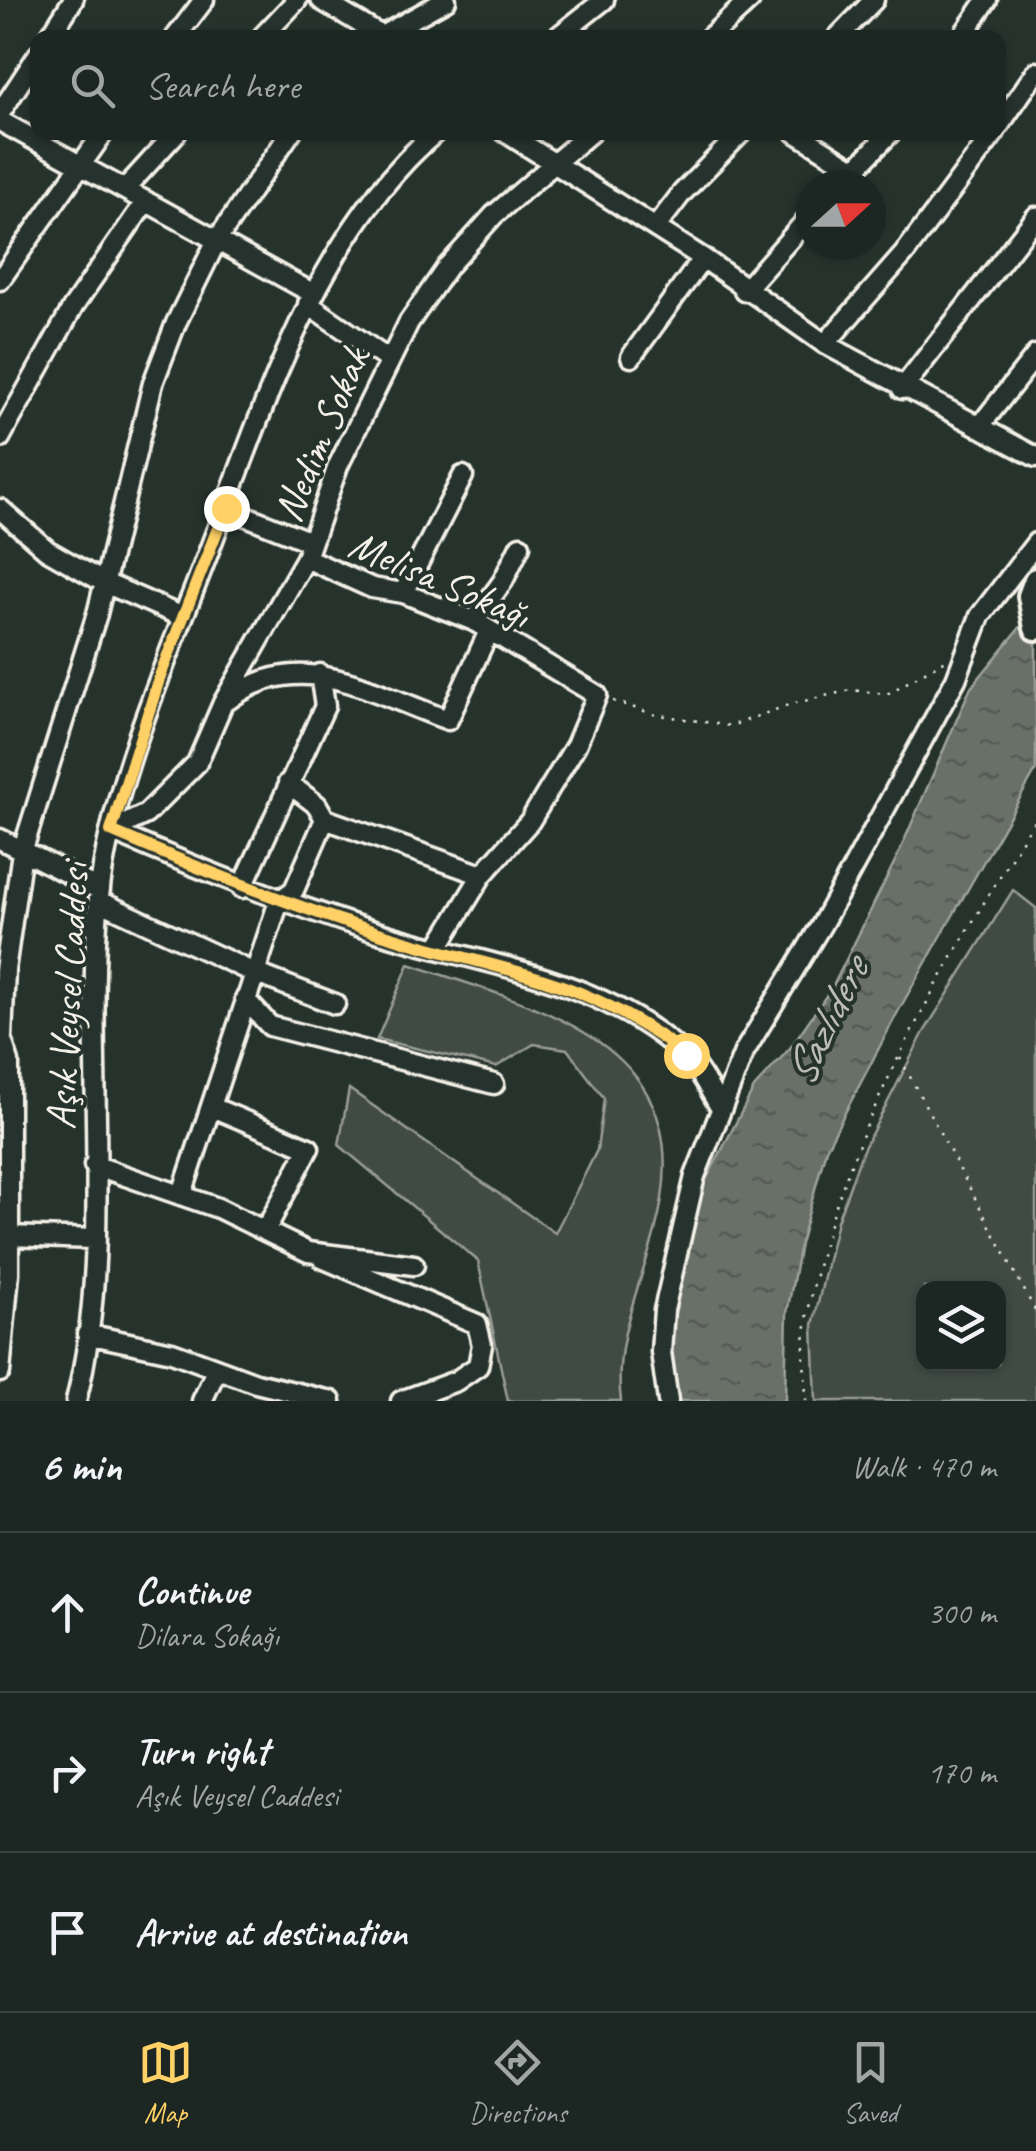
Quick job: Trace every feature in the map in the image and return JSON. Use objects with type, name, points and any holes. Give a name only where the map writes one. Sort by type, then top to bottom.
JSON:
[{"type":"main road","points":[[1036,580],[1030,596],[1036,628]]},
{"type":"street","points":[[53,30],[73,0]]},
{"type":"street","points":[[181,30],[204,0]]},
{"type":"street","points":[[269,30],[298,0]]},
{"type":"street","points":[[321,0],[370,30]]},
{"type":"street","points":[[393,30],[446,0]]},
{"type":"street","points":[[566,30],[604,0]]},
{"type":"street","points":[[718,30],[750,0]]},
{"type":"street","points":[[845,30],[874,0]]},
{"type":"street","points":[[966,30],[987,0]]},
{"type":"street","points":[[30,68],[0,117],[30,134]]},
{"type":"street","points":[[1006,116],[1036,72]]},
{"type":"street","points":[[40,140],[217,240],[311,299],[387,359]]},
{"type":"street","points":[[0,280],[98,140]]},
{"type":"street","points":[[124,189],[170,140]]},
{"type":"street","points":[[0,1372],[10,1236],[9,1062],[1,1035],[22,852],[104,583],[154,383],[176,323],[217,240],[286,140]]},
{"type":"street","name":"Aşık Veysel Caddesi","points":[[76,1401],[93,1239],[99,895],[111,831],[184,618],[292,336],[311,299],[379,195],[429,140]]},
{"type":"street","points":[[517,140],[703,258],[744,291],[825,344],[902,389],[1036,457]]},
{"type":"street","name":"Nedim Sokak","points":[[111,831],[146,814],[173,792],[197,763],[223,703],[308,550],[338,466],[387,359],[448,266],[494,215],[581,140]]},
{"type":"street","points":[[656,227],[682,193],[734,140]]},
{"type":"street","points":[[808,140],[855,170],[883,140]]},
{"type":"street","points":[[825,344],[904,254],[989,140]]},
{"type":"street","points":[[0,438],[73,307],[146,200]]},
{"type":"street","points":[[902,389],[1036,217]]},
{"type":"street","points":[[744,291],[796,232]]},
{"type":"street","points":[[631,358],[703,258]]},
{"type":"street","points":[[979,427],[1036,355]]},
{"type":"street","points":[[403,593],[462,476]]},
{"type":"street","name":"Melisa Sokağı","points":[[226,508],[372,588],[403,593],[482,626],[597,695]]},
{"type":"street","points":[[0,509],[47,550],[104,583],[184,618]]},
{"type":"street","points":[[668,1401],[661,1352],[664,1310],[695,1176],[744,1052],[830,908],[956,679],[980,616],[1036,543]]},
{"type":"street","points":[[223,703],[255,679],[282,673],[320,674],[448,720],[482,626],[520,546]]},
{"type":"street","points":[[242,888],[325,706],[320,674]]},
{"type":"street","points":[[438,950],[482,875],[530,820],[576,745],[597,695]]},
{"type":"street","points":[[288,783],[317,805],[324,819],[482,875]]},
{"type":"street","points":[[182,1194],[214,1108],[252,972],[279,901],[294,890],[324,819]]},
{"type":"street","points":[[111,831],[279,901],[438,950],[542,976],[643,1022],[686,1055],[722,1109]]},
{"type":"street","points":[[0,839],[99,895],[252,972],[335,1004]]},
{"type":"street","points":[[245,1000],[270,1026],[494,1084]]},
{"type":"street","points":[[214,1108],[309,1148],[264,1230]]},
{"type":"street","points":[[94,1164],[182,1194],[477,1324],[482,1345],[478,1366],[456,1382],[401,1401]]},
{"type":"street","points":[[10,1236],[93,1239]]},
{"type":"street","points":[[308,1252],[414,1265]]},
{"type":"street","points":[[86,1334],[172,1352],[217,1369],[332,1401]]},
{"type":"street","points":[[202,1401],[217,1369]]},
{"type":"path","points":[[597,695],[653,714],[731,726],[836,693],[887,694],[966,649]]},
{"type":"path","points":[[806,1401],[805,1334],[842,1185],[899,1056],[1036,818]]},
{"type":"path","points":[[899,1056],[1036,1312]]},
{"type":"shaded area","points":[[1013,890],[1036,908],[1036,1401],[816,1401],[813,1325],[837,1221],[863,1150],[924,1032]]},
{"type":"shaded area","points":[[409,964],[560,1019],[602,1045],[636,1076],[657,1117],[665,1168],[655,1231],[624,1336],[621,1401],[508,1401],[478,1261],[339,1145],[349,1089],[555,1233],[597,1150],[604,1098],[567,1049],[534,1044],[496,1067],[377,1039]]},
{"type":"water","name":"Sazlıdere","points":[[1036,608],[1036,770],[900,1008],[826,1149],[800,1244],[787,1313],[785,1401],[673,1401],[669,1317],[680,1254],[703,1186],[754,1088],[790,1048],[833,986],[898,855],[970,689]]},
{"type":"route","points":[[226,508],[160,676],[111,831],[279,901],[402,940],[542,976],[643,1022],[686,1055]]}]
